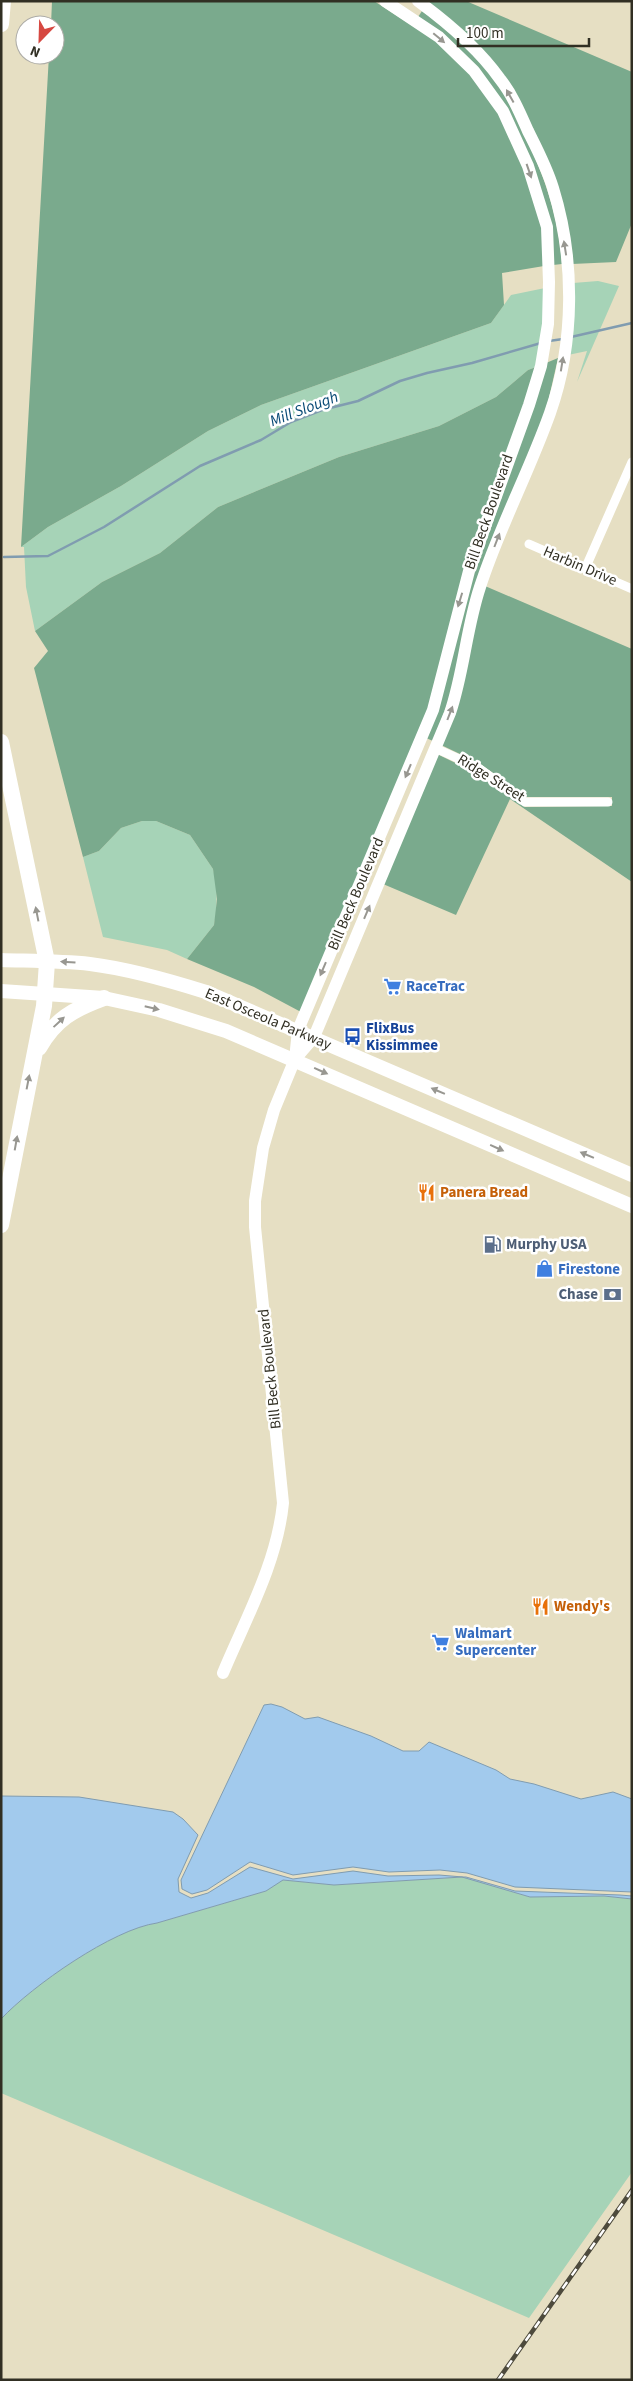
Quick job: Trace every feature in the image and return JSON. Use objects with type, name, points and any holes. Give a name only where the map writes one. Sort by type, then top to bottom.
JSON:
[{"type":"highway","points":[[1,24],[3,1]]},
{"type":"highway","points":[[1,742],[47,962],[45,993],[1,1225]]},
{"type":"highway","points":[[32,1061],[46,1035],[61,1019],[83,1005],[104,998]]},
{"type":"main road","name":"East Osceola Parkway","points":[[1,960],[112,968],[174,982],[228,1001],[298,1030],[632,1175]]},
{"type":"main road","name":"East Osceola Parkway","points":[[1,991],[104,998],[159,1010],[217,1028],[294,1059],[632,1206]]},
{"type":"street","name":"Bill Beck Boulevard","points":[[223,1673],[272,1557],[280,1530],[283,1503],[254,1210],[269,1124],[294,1059],[298,1030],[420,741],[444,672],[457,610],[468,571],[529,405],[541,366],[548,324],[547,227],[528,166],[503,111],[474,71],[439,37],[384,1]]},
{"type":"street","name":"Bill Beck Boulevard","points":[[294,1059],[314,1038],[460,685],[472,617],[480,588],[497,541],[550,412],[560,377],[567,331],[570,296],[566,249],[553,188],[520,114],[501,80],[475,49],[442,18],[420,2]]},
{"type":"street","points":[[412,18],[420,2]]},
{"type":"street","points":[[585,569],[632,462]]},
{"type":"street","name":"Harbin Drive","points":[[529,544],[632,589]]},
{"type":"street","points":[[420,741],[435,748]]},
{"type":"street","name":"Ridge Street","points":[[435,748],[477,768],[525,802],[608,802]]},
{"type":"green space","points":[[52,1],[374,1],[436,41],[471,75],[499,114],[524,168],[542,228],[544,266],[502,273],[504,305],[491,323],[261,405],[208,431],[121,486],[48,527],[21,547],[48,65],[65,65],[65,15],[51,15]]},
{"type":"green space","points":[[428,1],[466,1],[632,72],[632,223],[616,262],[572,264],[524,111]]},
{"type":"green space","points":[[422,11],[443,26],[472,53],[497,82],[507,99],[537,161],[549,195],[554,212],[562,264],[553,265],[506,108],[418,17]]},
{"type":"green space","points":[[598,281],[619,286],[577,382],[587,351],[568,355],[573,283]]},
{"type":"green space","points":[[545,288],[543,324],[536,367],[528,370],[496,397],[439,426],[339,457],[218,507],[160,553],[102,582],[35,631],[26,587],[24,547],[21,547],[48,527],[121,486],[208,431],[261,405],[491,323],[511,295]]},
{"type":"green space","points":[[558,358],[546,411],[493,540],[455,684],[433,741],[426,738],[461,611],[546,363]]},
{"type":"green space","points":[[536,367],[525,404],[464,570],[428,708],[301,1012],[254,987],[187,959],[214,925],[217,899],[213,869],[190,835],[156,821],[142,821],[121,828],[99,851],[83,857],[34,668],[48,651],[35,631],[102,582],[160,553],[218,507],[339,457],[439,426],[496,397],[528,370]]},
{"type":"green space","points":[[485,586],[632,649],[632,882],[510,799],[456,915],[383,884],[437,754],[474,772],[525,807],[612,806],[612,797],[527,797],[479,763],[441,745]]},
{"type":"green space","points":[[142,821],[156,821],[190,835],[213,869],[217,885],[214,925],[187,959],[167,950],[103,937],[83,857],[99,851],[121,828]]},
{"type":"green space","points":[[463,1877],[530,1897],[604,1896],[632,1899],[632,2172],[529,2318],[1,2093],[1,2019],[52,1976],[96,1947],[118,1936],[139,1927],[266,1891],[282,1880],[334,1885]]},
{"type":"water","points":[[271,1704],[282,1707],[305,1719],[318,1717],[371,1736],[403,1751],[419,1751],[429,1742],[496,1770],[510,1779],[534,1784],[581,1799],[613,1792],[632,1799],[632,1892],[515,1887],[467,1873],[440,1870],[389,1872],[353,1867],[293,1875],[250,1862],[207,1890],[192,1894],[182,1889],[181,1880],[264,1705]]},
{"type":"water","points":[[1,1796],[79,1797],[173,1812],[183,1819],[198,1835],[178,1879],[179,1892],[191,1898],[208,1893],[250,1867],[293,1879],[353,1871],[388,1876],[439,1875],[466,1877],[515,1891],[620,1895],[632,1896],[632,1899],[604,1896],[530,1897],[462,1877],[334,1885],[283,1880],[266,1891],[139,1927],[118,1936],[96,1947],[52,1976],[1,2019]]},
{"type":"waterway","name":"Mill Slough","points":[[571,337],[632,323]]},
{"type":"waterway","name":"Mill Slough","points":[[549,341],[563,339]]},
{"type":"waterway","name":"Mill Slough","points":[[4,557],[48,556],[104,527],[200,466],[261,440],[291,422],[322,410],[358,401],[400,381],[541,343]]},
{"type":"railway","points":[[498,2380],[632,2190]]},
{"type":"place","name":"RaceTrac","points":[[392,986]]},
{"type":"place","name":"FlixBus Kissimmee","points":[[352,1037]]},
{"type":"place","name":"Panera Bread","points":[[426,1192]]},
{"type":"place","name":"Murphy USA","points":[[492,1244]]},
{"type":"place","name":"Firestone","points":[[544,1269]]},
{"type":"place","name":"Chase","points":[[612,1294]]},
{"type":"place","name":"Wendy's","points":[[540,1606]]},
{"type":"place","name":"Walmart Supercenter","points":[[441,1642]]}]
